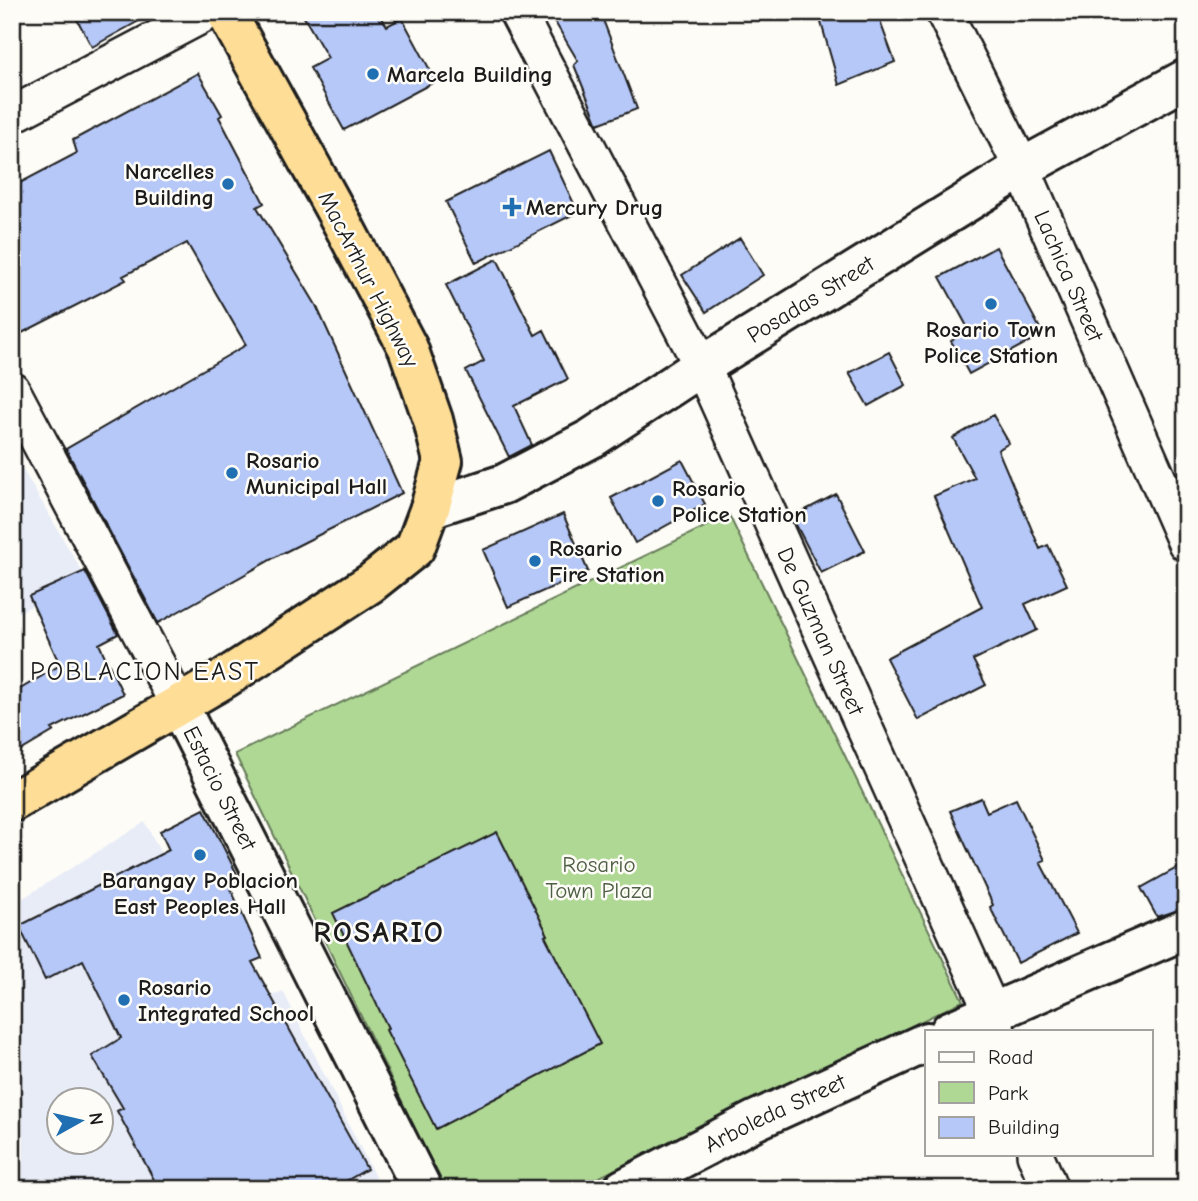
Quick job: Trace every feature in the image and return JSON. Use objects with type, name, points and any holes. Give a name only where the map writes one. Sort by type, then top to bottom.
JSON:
[{"type":"highway","name":"MacArthur Highway","points":[[12,802],[225,678],[371,583],[415,548],[443,461],[433,419],[408,348],[226,12]]},
{"type":"main road","name":"Posadas Street","points":[[430,508],[504,484],[592,438],[702,366],[1022,168],[1186,79]]},
{"type":"main road","name":"Estacio Street","points":[[178,704],[422,1189]]},
{"type":"main road","points":[[955,1030],[995,1022],[1186,929]]},
{"type":"main road","name":"Arboleda Street","points":[[623,1189],[754,1121],[925,1043]]},
{"type":"street","points":[[12,115],[208,12]]},
{"type":"street","name":"De Guzman Street","points":[[517,12],[702,366],[995,1022]]},
{"type":"street","name":"Lachica Street","points":[[944,12],[1022,168],[1186,544]]},
{"type":"street","name":"Estacio Street","points":[[12,390],[178,704]]},
{"type":"street","points":[[1036,1156],[1050,1189]]},
{"type":"shaded area","points":[[12,451],[86,578],[12,616]]},
{"type":"shaded area","name":"Rosario Integrated School","points":[[145,822],[240,1009],[283,991],[381,1189],[12,1189],[12,905]]},
{"type":"green space","name":"Rosario Town Plaza","points":[[729,515],[963,1001],[575,1189],[444,1189],[235,754]]},
{"type":"building","points":[[73,12],[155,12],[92,47]]},
{"type":"building","name":"Marcela Building","points":[[301,12],[378,12],[387,26],[402,18],[436,81],[344,130],[310,68],[328,58]]},
{"type":"building","points":[[549,12],[600,12],[637,109],[598,124],[574,65],[578,61]]},
{"type":"building","points":[[818,12],[881,12],[881,24],[895,62],[839,85]]},
{"type":"building","points":[[198,73],[222,115],[219,117],[264,203],[257,207],[316,305],[402,493],[281,554],[158,623],[66,449],[246,345],[187,243],[123,276],[126,280],[12,338],[12,187],[77,153],[73,140]]},
{"type":"building","name":"Mercury Drug","points":[[549,151],[578,212],[476,263],[446,202]]},
{"type":"building","points":[[740,238],[763,275],[706,312],[682,275]]},
{"type":"building","name":"Rosario Town Police Station","points":[[996,247],[1043,334],[969,374],[951,341],[969,330],[940,277]]},
{"type":"building","points":[[497,259],[535,335],[544,330],[568,379],[514,406],[532,445],[509,457],[466,371],[484,361],[446,285]]},
{"type":"building","points":[[889,352],[906,385],[868,406],[849,373]]},
{"type":"building","points":[[993,415],[1009,443],[998,450],[1040,549],[1048,545],[1067,585],[1025,604],[1037,630],[973,660],[986,685],[918,720],[886,658],[982,607],[934,496],[975,478],[953,438]]},
{"type":"building","name":"Rosario Police Station","points":[[682,460],[705,504],[635,543],[611,498]]},
{"type":"building","points":[[836,494],[865,551],[821,573],[792,517]]},
{"type":"building","name":"Rosario Fire Station","points":[[563,514],[588,571],[508,607],[483,550]]},
{"type":"building","points":[[85,571],[118,634],[99,644],[123,694],[52,729],[54,731],[12,756],[12,694],[60,665],[29,596]]},
{"type":"building","points":[[981,798],[987,812],[1016,799],[1045,860],[1040,862],[1077,933],[1018,963],[990,907],[993,905],[950,811]]},
{"type":"building","name":"Rosario Integrated School","points":[[204,809],[240,880],[229,885],[262,958],[252,962],[367,1169],[332,1189],[159,1189],[117,1111],[123,1108],[116,1096],[116,1086],[110,1086],[92,1056],[121,1038],[83,960],[45,980],[19,926],[169,850],[160,831]]},
{"type":"building","points":[[497,832],[548,935],[545,936],[600,1044],[436,1129],[386,1030],[388,1028],[333,913]]},
{"type":"building","points":[[1186,863],[1186,908],[1157,917],[1141,888]]},
{"type":"place","name":"Marcela Building","points":[[373,74]]},
{"type":"place","name":"Narcelles Building","points":[[228,184]]},
{"type":"place","name":"Mercury Drug","points":[[512,207]]},
{"type":"place","name":"Rosario Town Police Station","points":[[991,304]]},
{"type":"place","name":"Rosario Municipal Hall","points":[[232,473]]},
{"type":"place","name":"Rosario Police Station","points":[[658,501]]},
{"type":"place","name":"Rosario Fire Station","points":[[535,561]]},
{"type":"place","name":"Barangay Poblacion East Peoples Hall","points":[[200,855]]},
{"type":"place","name":"Rosario Integrated School","points":[[124,1000]]},
{"type":"district","name":"POBLACION EAST","points":[[145,671]]},
{"type":"district","name":"ROSARIO","points":[[379,932]]}]
